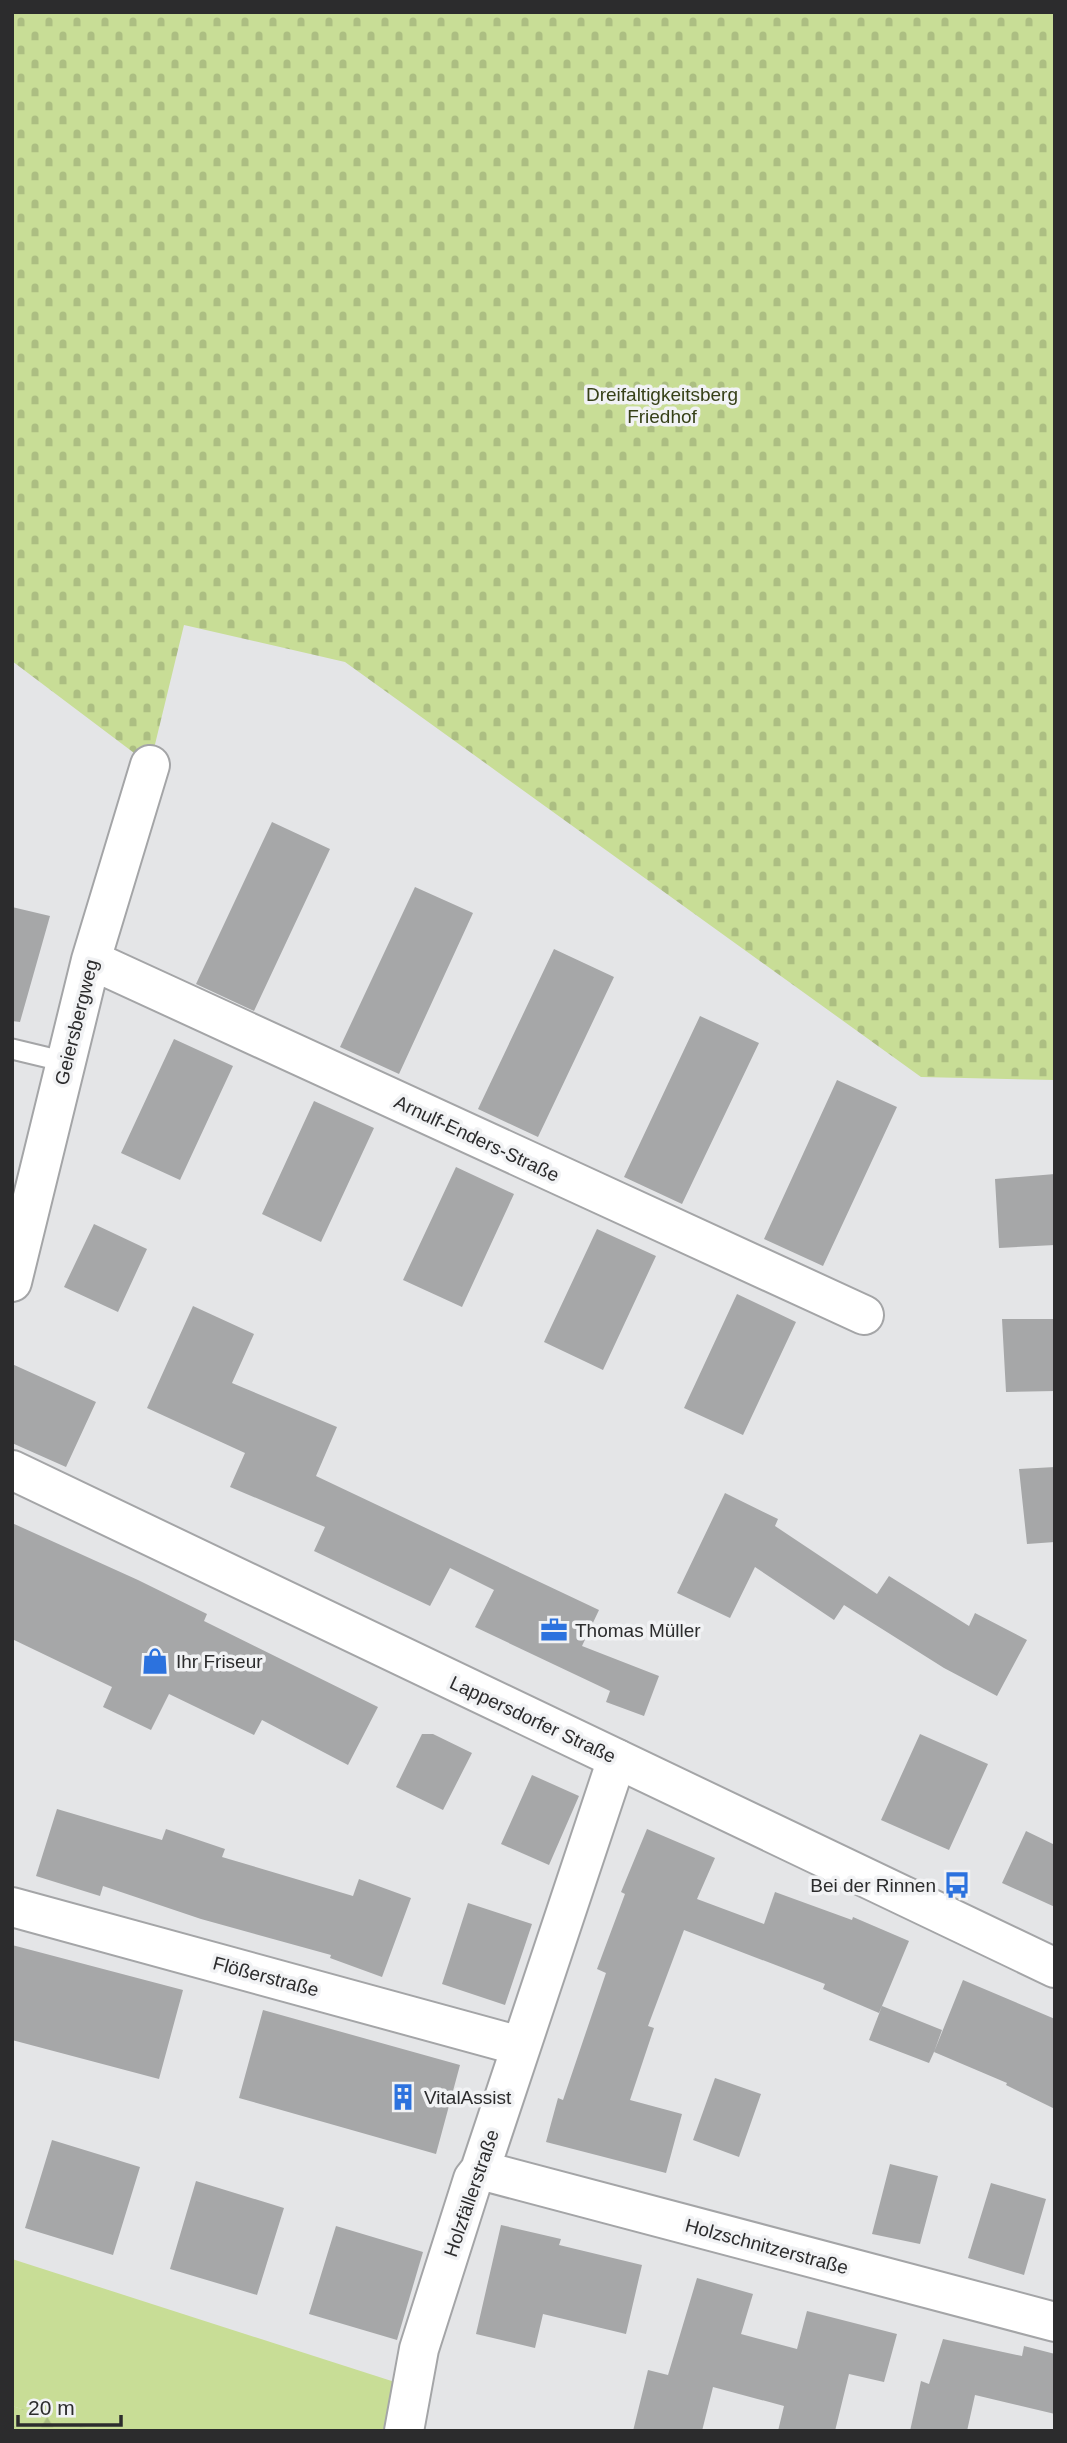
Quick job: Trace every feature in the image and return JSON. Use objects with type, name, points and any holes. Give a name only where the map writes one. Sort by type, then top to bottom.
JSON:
[{"type":"street","name":"Geiersbergweg","points":[[12,1282],[91,960],[150,765]]},
{"type":"street","name":"Arnulf-Enders-Straße","points":[[91,960],[864,1315]]},
{"type":"street","name":"Lappersdorfer Straße","points":[[12,1470],[1055,1968]]},
{"type":"street","name":"Holzfällerstraße","points":[[404,2431],[419,2349],[473,2179],[480,2170],[617,1759]]},
{"type":"street","name":"Flößerstraße","points":[[12,1907],[520,2046]]},
{"type":"street","name":"Holzschnitzerstraße","points":[[480,2170],[1055,2322]]},
{"type":"lane","points":[[12,1049],[66,1062]]},
{"type":"green space","name":"Dreifaltigkeitsberg Friedhof","points":[[12,12],[1055,12],[1055,1080],[921,1077],[345,662],[184,625],[150,765],[12,661]]},
{"type":"green space","points":[[12,2259],[401,2384],[390,2431],[94,2431],[12,2406]]},
{"type":"green space","points":[[12,2406],[93,2430],[94,2431],[12,2431]]},
{"type":"building","points":[[272,822],[330,849],[254,1011],[196,984]]},
{"type":"building","points":[[415,887],[473,913],[399,1074],[340,1047]]},
{"type":"building","points":[[12,907],[50,916],[20,1022],[12,1021]]},
{"type":"building","points":[[554,949],[614,977],[538,1137],[478,1109]]},
{"type":"building","points":[[700,1016],[759,1043],[682,1204],[624,1177]]},
{"type":"building","points":[[174,1039],[233,1066],[180,1180],[121,1153]]},
{"type":"building","points":[[837,1080],[897,1107],[823,1266],[764,1239]]},
{"type":"building","points":[[314,1101],[374,1128],[321,1242],[262,1214]]},
{"type":"building","points":[[456,1167],[514,1194],[462,1307],[403,1280]]},
{"type":"building","points":[[1055,1174],[1055,1245],[999,1248],[995,1179]]},
{"type":"building","points":[[94,1224],[147,1249],[118,1312],[64,1287]]},
{"type":"building","points":[[597,1229],[656,1256],[603,1370],[544,1342]]},
{"type":"building","points":[[737,1294],[796,1322],[743,1435],[684,1408]]},
{"type":"building","points":[[193,1306],[254,1334],[232,1383],[337,1427],[316,1476],[599,1610],[582,1646],[659,1676],[644,1716],[606,1702],[610,1691],[475,1627],[494,1590],[450,1568],[430,1606],[314,1551],[325,1527],[230,1487],[245,1453],[147,1408]]},
{"type":"building","points":[[1002,1319],[1055,1319],[1055,1391],[1006,1392]]},
{"type":"building","points":[[12,1364],[96,1402],[66,1467],[12,1443]]},
{"type":"building","points":[[1055,1467],[1055,1542],[1027,1544],[1019,1469]]},
{"type":"building","points":[[725,1493],[778,1519],[775,1526],[877,1594],[889,1576],[969,1626],[975,1613],[1027,1640],[997,1696],[944,1668],[844,1605],[834,1620],[755,1567],[730,1618],[677,1593]]},
{"type":"building","points":[[12,1523],[207,1614],[204,1621],[378,1707],[348,1765],[262,1720],[254,1735],[169,1694],[151,1730],[103,1707],[112,1687],[12,1639]]},
{"type":"building","points":[[422,1734],[433,1734],[472,1753],[443,1810],[396,1787]]},
{"type":"building","points":[[920,1734],[988,1764],[949,1850],[881,1820]]},
{"type":"building","points":[[532,1775],[579,1796],[549,1865],[501,1844]]},
{"type":"building","points":[[57,1809],[162,1840],[166,1829],[225,1849],[222,1857],[353,1896],[359,1879],[411,1898],[382,1977],[330,1958],[331,1955],[201,1919],[103,1886],[100,1896],[36,1876]]},
{"type":"building","points":[[647,1829],[715,1858],[697,1899],[764,1924],[775,1892],[852,1920],[853,1917],[909,1941],[879,2013],[823,1989],[825,1984],[684,1930],[648,2026],[654,2028],[630,2100],[682,2114],[666,2173],[546,2142],[558,2098],[563,2100],[606,1973],[597,1969],[625,1894],[621,1892]]},
{"type":"building","points":[[1026,1831],[1055,1845],[1055,1907],[1002,1883]]},
{"type":"building","points":[[468,1903],[532,1924],[505,2005],[442,1984]]},
{"type":"building","points":[[12,1945],[183,1990],[159,2079],[12,2040]]},
{"type":"building","points":[[963,1980],[1055,2019],[1055,2109],[1006,2085],[1007,2083],[934,2052]]},
{"type":"building","points":[[882,2006],[942,2030],[929,2063],[869,2040]]},
{"type":"building","points":[[263,2010],[460,2065],[436,2154],[239,2098]]},
{"type":"building","points":[[715,2078],[761,2094],[739,2157],[693,2140]]},
{"type":"building","points":[[52,2140],[140,2167],[113,2255],[25,2228]]},
{"type":"building","points":[[890,2164],[938,2176],[920,2244],[872,2234]]},
{"type":"building","points":[[196,2181],[284,2208],[257,2295],[170,2269]]},
{"type":"building","points":[[991,2183],[1046,2199],[1024,2275],[968,2258]]},
{"type":"building","points":[[501,2225],[561,2239],[559,2245],[642,2265],[626,2334],[543,2314],[535,2348],[476,2334]]},
{"type":"building","points":[[336,2226],[423,2252],[397,2340],[309,2314]]},
{"type":"building","points":[[697,2278],[753,2294],[741,2334],[797,2349],[807,2311],[897,2334],[884,2382],[849,2374],[835,2431],[778,2431],[784,2406],[713,2387],[702,2431],[633,2431],[648,2370],[668,2375]]},
{"type":"building","points":[[943,2339],[1022,2356],[1024,2346],[1055,2354],[1055,2414],[975,2395],[967,2431],[910,2431],[921,2381],[929,2384]]},
{"type":"place","name":"Thomas Müller","points":[[554,1630]]},
{"type":"place","name":"Ihr Friseur","points":[[155,1661]]},
{"type":"place","name":"Bei der Rinnen","points":[[957,1885]]},
{"type":"place","name":"VitalAssist","points":[[403,2097]]}]
